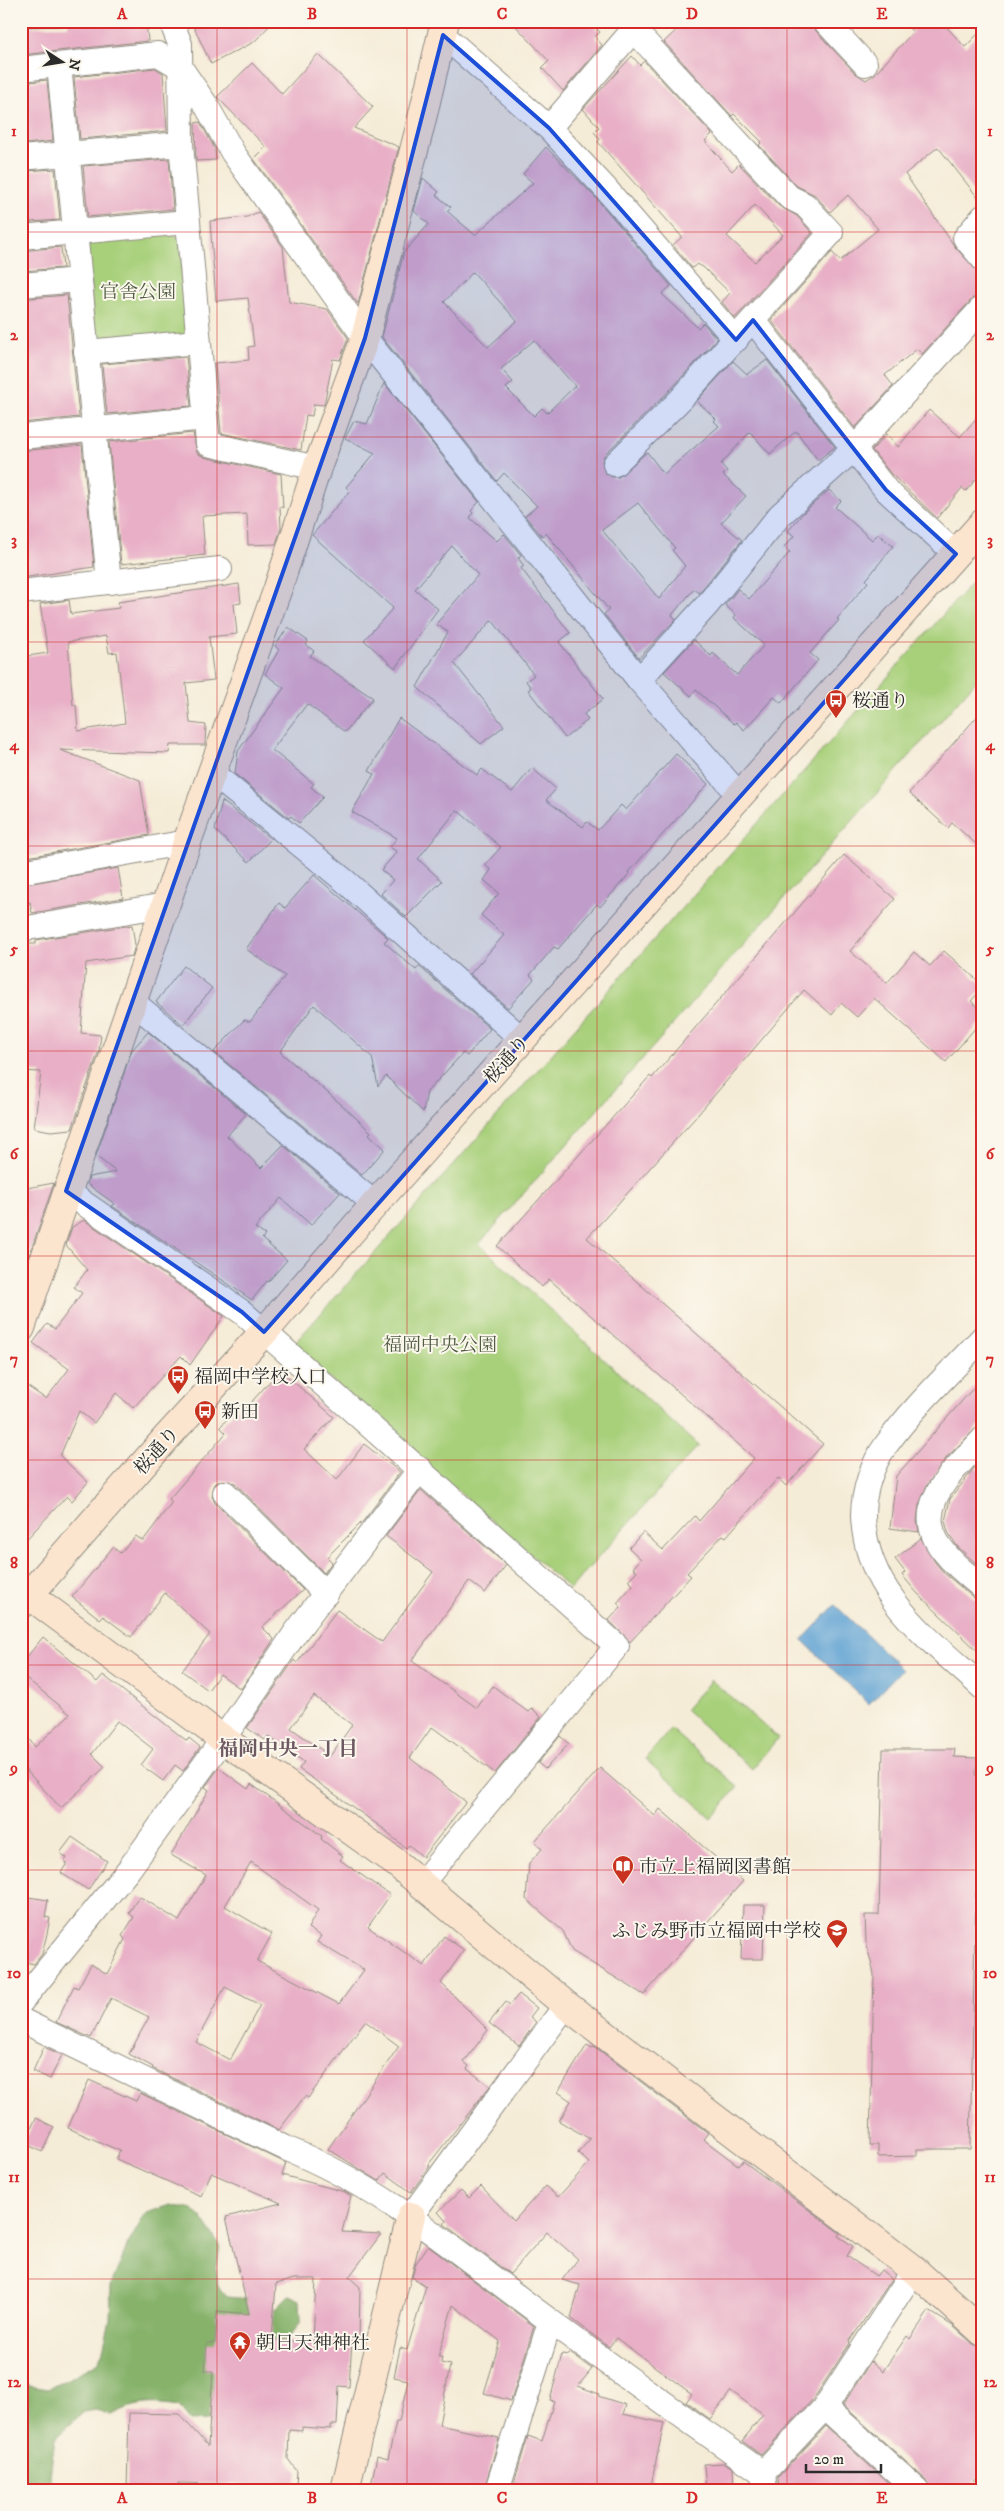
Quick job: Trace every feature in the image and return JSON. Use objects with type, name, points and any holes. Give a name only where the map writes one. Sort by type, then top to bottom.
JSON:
[{"type":"street","points":[[171,21],[180,44],[181,144],[208,444],[317,468]]},
{"type":"street","points":[[826,21],[865,64]]},
{"type":"street","points":[[549,128],[638,26],[789,197],[805,205],[832,233],[736,340],[653,428],[615,464]]},
{"type":"street","points":[[21,1328],[187,842],[278,588],[317,468],[365,338],[444,28],[549,128],[606,189],[736,340]]},
{"type":"street","points":[[21,69],[158,54],[180,67],[206,105],[238,161],[365,338],[639,680],[740,796]]},
{"type":"street","points":[[59,65],[108,582]]},
{"type":"street","points":[[21,158],[181,144]]},
{"type":"street","points":[[983,217],[965,238],[983,259]]},
{"type":"street","points":[[21,237],[187,222]]},
{"type":"street","points":[[21,285],[79,280]]},
{"type":"street","points":[[639,680],[707,604],[780,516],[855,448],[983,307]]},
{"type":"street","points":[[753,320],[886,490],[956,554]]},
{"type":"street","points":[[86,352],[198,342]]},
{"type":"street","points":[[21,437],[94,431],[205,418]]},
{"type":"street","name":"桜通り","points":[[24,1596],[264,1332],[375,1204],[983,523]]},
{"type":"street","points":[[21,592],[220,569]]},
{"type":"street","points":[[212,773],[345,881],[523,1040]]},
{"type":"street","points":[[21,872],[187,842]]},
{"type":"street","points":[[21,929],[166,905]]},
{"type":"street","points":[[133,1002],[375,1204]]},
{"type":"street","points":[[66,1192],[242,1312],[617,1646],[421,1884]]},
{"type":"street","points":[[983,1337],[885,1445],[868,1484],[863,1507],[864,1536],[869,1557],[879,1581],[897,1606],[983,1688]]},
{"type":"street","points":[[983,1438],[936,1491],[931,1509],[931,1525],[936,1541],[946,1555],[983,1588]]},
{"type":"street","points":[[21,2002],[129,1870],[223,1739],[296,1632],[420,1469]]},
{"type":"street","points":[[225,1492],[326,1594]]},
{"type":"street","points":[[24,1596],[364,1838],[566,2005],[914,2270],[983,2332]]},
{"type":"street","points":[[346,2490],[411,2216],[566,2005]]},
{"type":"street","points":[[21,2020],[285,2148],[315,2159],[411,2216],[764,2481],[825,2407],[914,2270]]},
{"type":"street","points":[[497,2490],[550,2322]]},
{"type":"street","points":[[825,2407],[917,2490]]},
{"type":"highlighted area","points":[[443,35],[549,128],[736,340],[753,320],[886,490],[956,554],[264,1332],[242,1312],[66,1191],[365,338]]},
{"type":"green space","name":"官舎公園","points":[[172,232],[180,239],[189,335],[95,341],[87,248],[93,239]]},
{"type":"green space","name":"福岡中央公園","points":[[983,570],[983,673],[479,1244],[698,1446],[570,1589],[292,1346]]},
{"type":"green space","points":[[711,1680],[778,1738],[752,1769],[685,1710]]},
{"type":"green space","points":[[671,1729],[738,1787],[711,1818],[645,1759]]},
{"type":"green space","points":[[171,2205],[193,2210],[199,2214],[208,2227],[220,2247],[216,2271],[218,2286],[227,2297],[249,2299],[260,2305],[276,2308],[289,2295],[300,2300],[301,2320],[282,2350],[210,2420],[190,2421],[179,2406],[161,2404],[137,2405],[112,2415],[96,2410],[84,2412],[55,2438],[50,2476],[53,2490],[21,2490],[21,2385],[49,2389],[100,2362],[110,2320],[111,2285],[128,2244],[146,2213]]},
{"type":"water","points":[[835,1605],[902,1669],[869,1704],[802,1640]]},
{"type":"building","points":[[68,21],[146,21],[148,41],[21,55],[21,27],[68,26]]},
{"type":"building","points":[[191,21],[274,21],[254,42],[211,64]]},
{"type":"building","points":[[511,21],[589,21],[600,32],[595,37],[602,45],[563,91],[542,68],[549,61]]},
{"type":"building","points":[[686,21],[812,21],[815,30],[855,73],[866,80],[875,74],[913,32],[902,21],[941,21],[965,47],[983,29],[983,204],[938,147],[905,174],[955,247],[983,277],[983,294],[973,298],[922,354],[917,349],[885,375],[893,386],[855,428],[771,320],[832,252],[840,261],[878,229],[848,195],[830,212],[815,195],[797,186],[759,145],[762,142],[734,114],[732,116],[664,42]]},
{"type":"building","points":[[318,54],[373,107],[354,128],[399,147],[358,304],[254,159],[266,147],[217,97],[252,63],[282,94]]},
{"type":"building","points":[[632,56],[640,65],[644,61],[712,134],[705,141],[732,171],[739,164],[779,206],[797,216],[812,233],[735,318],[722,302],[730,293],[703,267],[697,264],[692,268],[673,245],[682,237],[598,142],[600,139],[594,132],[599,127],[583,109]],"holes":[[[755,205],[783,235],[755,262],[727,236]]]},
{"type":"building","points":[[155,68],[163,73],[167,131],[80,139],[74,77]]},
{"type":"building","points":[[47,80],[53,141],[25,144],[21,83]]},
{"type":"building","points":[[200,122],[215,149],[216,160],[196,161],[195,123]]},
{"type":"building","points":[[546,147],[596,198],[671,286],[662,294],[698,328],[703,323],[717,339],[670,390],[605,454],[602,461],[605,473],[612,477],[619,477],[647,452],[664,474],[719,426],[714,421],[716,419],[697,401],[733,361],[747,374],[767,360],[835,447],[818,460],[796,431],[770,454],[750,432],[721,464],[727,471],[723,475],[746,496],[721,523],[742,540],[699,593],[694,589],[672,615],[676,619],[639,658],[604,614],[609,610],[546,533],[542,536],[525,516],[537,506],[504,473],[497,481],[382,337],[404,252],[429,224],[414,211],[423,178],[439,192],[436,195],[451,207],[447,211],[475,235],[533,183],[523,174]],"holes":[[[473,272],[517,321],[488,347],[444,302]],[[534,340],[575,386],[547,413],[542,408],[534,416],[506,388],[513,382],[501,369]],[[638,503],[675,548],[672,550],[685,566],[659,599],[602,530]]]},
{"type":"building","points":[[169,159],[173,209],[88,217],[83,166]]},
{"type":"building","points":[[55,169],[60,220],[30,222],[26,171]]},
{"type":"building","points":[[258,212],[283,247],[289,302],[327,309],[348,338],[340,360],[333,359],[324,405],[314,404],[312,416],[306,415],[301,450],[221,433],[215,363],[249,360],[248,347],[254,346],[248,298],[216,301],[210,221],[247,217]]},
{"type":"building","points":[[61,247],[63,268],[21,271],[21,251]]},
{"type":"building","points":[[67,295],[79,417],[21,423],[21,299]]},
{"type":"building","points":[[186,357],[191,406],[107,414],[102,364]]},
{"type":"building","points":[[384,383],[479,502],[471,511],[473,513],[470,518],[497,541],[504,534],[521,555],[518,558],[524,566],[521,568],[570,633],[559,642],[603,699],[584,714],[588,720],[565,738],[528,690],[531,688],[526,681],[534,675],[492,620],[454,663],[504,726],[481,744],[417,687],[448,632],[436,624],[478,575],[452,546],[415,589],[438,609],[395,668],[364,640],[393,608],[312,535],[350,491],[346,487],[375,453],[345,438],[354,421],[367,424]]},
{"type":"building","points":[[929,410],[960,437],[983,411],[983,471],[966,491],[962,488],[937,518],[891,474],[872,450],[887,434],[898,447]]},
{"type":"building","points":[[193,433],[197,453],[204,457],[281,474],[283,508],[280,506],[281,528],[276,544],[248,545],[247,514],[202,516],[205,555],[121,564],[109,442]]},
{"type":"building","points":[[82,445],[94,567],[21,578],[21,451]]},
{"type":"building","points":[[829,490],[841,501],[835,507],[872,540],[878,534],[893,546],[866,580],[868,582],[837,619],[839,620],[810,653],[818,660],[781,703],[774,697],[744,730],[736,722],[734,724],[696,690],[691,696],[664,672],[694,640],[711,656],[713,653],[737,675],[764,645],[734,618],[736,615],[725,605],[738,589],[749,599],[790,552],[784,547],[794,536],[788,531],[804,512]]},
{"type":"building","points":[[239,584],[241,603],[234,604],[237,634],[209,637],[214,680],[186,683],[190,723],[206,725],[205,745],[170,745],[169,753],[60,750],[140,780],[149,835],[27,857],[25,841],[21,841],[21,657],[48,653],[40,604],[69,600],[71,614],[119,608],[118,602]],"holes":[[[106,636],[109,653],[117,652],[125,723],[78,731],[76,705],[73,705],[68,642]]]},
{"type":"building","points":[[288,627],[308,641],[306,645],[314,651],[310,656],[373,698],[345,732],[307,704],[272,750],[314,784],[311,787],[323,797],[299,823],[291,816],[289,818],[235,774],[238,751],[284,688],[265,674],[279,650],[275,646]]},
{"type":"building","points":[[983,710],[983,850],[952,823],[948,828],[909,793]]},
{"type":"building","points":[[399,718],[477,775],[482,769],[512,792],[532,768],[556,789],[546,800],[583,827],[587,822],[598,830],[621,805],[626,810],[676,754],[708,784],[600,907],[597,904],[558,949],[554,947],[530,975],[534,979],[508,1008],[470,974],[504,935],[481,915],[499,893],[484,880],[491,870],[485,865],[501,847],[457,810],[418,859],[442,881],[406,917],[381,894],[393,880],[381,870],[397,852],[390,847],[397,838],[352,812],[374,774],[369,771]]},
{"type":"building","points":[[222,801],[271,839],[249,862],[215,830]]},
{"type":"building","points":[[844,855],[895,899],[850,951],[887,983],[914,952],[930,966],[944,951],[983,985],[983,988],[971,1001],[983,1012],[983,1019],[946,1062],[874,998],[857,1017],[841,1003],[832,1015],[804,990],[695,1118],[587,1238],[823,1444],[786,1486],[778,1478],[726,1537],[723,1535],[687,1573],[691,1576],[630,1642],[609,1620],[621,1607],[617,1603],[633,1585],[628,1580],[637,1571],[633,1568],[641,1559],[629,1548],[643,1532],[663,1550],[695,1516],[699,1521],[754,1458],[549,1279],[542,1287],[497,1246],[650,1076],[652,1078]]},
{"type":"building","points":[[118,868],[123,898],[32,913],[30,902],[21,903],[21,885]]},
{"type":"building","points":[[314,875],[388,938],[384,942],[416,970],[419,966],[490,1029],[467,1056],[463,1053],[427,1092],[423,1112],[386,1076],[378,1086],[372,1057],[314,1005],[280,1052],[342,1105],[371,1132],[369,1134],[385,1149],[362,1175],[214,1052],[244,1020],[250,1022],[285,976],[246,949],[279,903],[285,908]]},
{"type":"building","points":[[132,925],[135,945],[132,956],[86,963],[81,1033],[101,1035],[99,1050],[72,1129],[51,1131],[34,1128],[41,1072],[21,1071],[21,1029],[23,1029],[26,986],[22,986],[24,944],[36,944],[36,940]]},
{"type":"building","points":[[184,966],[212,988],[183,1025],[156,1002]]},
{"type":"building","points":[[148,1032],[246,1114],[227,1136],[261,1168],[283,1145],[340,1193],[311,1225],[281,1198],[255,1228],[265,1235],[262,1239],[287,1260],[252,1300],[112,1206],[115,1204],[87,1184],[89,1177],[116,1172],[96,1156],[132,1050]]},
{"type":"building","points":[[54,1183],[30,1253],[21,1271],[21,1189]]},
{"type":"building","points":[[84,1220],[224,1316],[190,1365],[181,1356],[133,1408],[116,1393],[94,1423],[79,1411],[60,1456],[88,1482],[72,1501],[67,1496],[21,1545],[21,1382],[46,1399],[69,1369],[33,1343],[47,1324],[55,1329],[82,1293],[74,1287],[87,1270],[66,1245],[72,1227]]},
{"type":"building","points":[[280,1370],[334,1417],[304,1449],[337,1480],[364,1444],[400,1472],[364,1520],[327,1557],[332,1562],[324,1573],[235,1483],[222,1480],[215,1484],[212,1496],[215,1503],[303,1590],[262,1627],[274,1639],[241,1689],[220,1674],[208,1690],[182,1671],[210,1634],[165,1593],[131,1637],[103,1616],[100,1619],[72,1597],[113,1547],[120,1553],[136,1536],[143,1541],[172,1502],[169,1499],[226,1433],[220,1427],[242,1403],[246,1408]]},
{"type":"building","points":[[983,1377],[983,1422],[948,1456],[927,1485],[919,1505],[917,1521],[919,1532],[890,1528],[896,1476]]},
{"type":"building","points":[[975,1467],[983,1474],[983,1570],[957,1546],[948,1532],[945,1521],[950,1499]]},
{"type":"building","points":[[421,1490],[506,1565],[485,1593],[469,1581],[412,1661],[477,1708],[493,1686],[528,1712],[532,1708],[541,1717],[495,1773],[432,1727],[410,1758],[466,1802],[423,1857],[409,1845],[406,1848],[388,1832],[299,1769],[304,1762],[268,1736],[265,1740],[247,1728],[294,1660],[297,1663],[337,1610],[382,1642],[433,1572],[386,1536]],"holes":[[[314,1696],[352,1725],[330,1756],[291,1728]]]},
{"type":"building","points":[[921,1538],[944,1573],[974,1598],[983,1601],[983,1656],[917,1593],[902,1575],[905,1572],[895,1559]]},
{"type":"building","points":[[43,1637],[97,1682],[103,1675],[187,1741],[189,1738],[200,1747],[183,1771],[175,1765],[163,1781],[141,1765],[153,1749],[117,1721],[92,1754],[105,1767],[61,1808],[21,1765],[21,1729],[35,1747],[70,1714],[21,1674],[21,1664]]},
{"type":"building","points":[[560,1736],[569,1744],[545,1769],[538,1763]]},
{"type":"building","points":[[883,1749],[955,1749],[954,1757],[977,1758],[976,1776],[980,1776],[979,1809],[983,1809],[983,1859],[982,1892],[976,1892],[970,2149],[917,2149],[917,2156],[878,2157],[878,2145],[870,2145],[874,1974],[866,1942],[865,1915],[879,1915]]},
{"type":"building","points":[[219,1768],[248,1789],[251,1784],[322,1836],[321,1839],[343,1856],[340,1860],[390,1895],[368,1927],[424,1966],[444,1936],[464,1950],[441,1983],[488,2030],[464,2062],[469,2066],[467,2069],[490,2086],[428,2165],[430,2166],[411,2192],[385,2173],[379,2181],[328,2149],[399,2046],[365,2021],[308,2098],[305,2096],[279,2130],[152,2068],[129,2054],[149,2017],[111,1998],[91,2038],[56,2022],[74,1986],[78,1988],[91,1964],[107,1974],[125,1939],[122,1936],[134,1917],[129,1913],[139,1896],[179,1921],[206,1875],[171,1855],[209,1790],[205,1787]],"holes":[[[251,1862],[318,1910],[308,1928],[321,1936],[317,1942],[364,1970],[339,2004],[257,1961],[272,1934],[225,1906]],[[225,1987],[260,2005],[230,2060],[196,2042]]]},
{"type":"building","points":[[600,1768],[655,1816],[660,1809],[743,1881],[644,1995],[572,1951],[563,1931],[526,1899],[529,1863],[542,1849],[535,1841]]},
{"type":"building","points":[[72,1837],[107,1861],[88,1890],[61,1873],[67,1863],[64,1862],[67,1858],[60,1853]]},
{"type":"building","points":[[28,1897],[48,1900],[45,1917],[50,1918],[42,1954],[34,1964],[21,1961],[21,1906]]},
{"type":"building","points":[[743,1905],[765,1905],[763,1959],[741,1959]]},
{"type":"building","points":[[519,1994],[537,2008],[530,2017],[536,2022],[519,2046],[489,2023],[506,2002],[510,2005]]},
{"type":"building","points":[[587,2045],[592,2048],[594,2046],[708,2133],[703,2139],[739,2166],[743,2161],[840,2233],[838,2236],[853,2246],[847,2256],[876,2276],[881,2270],[892,2279],[814,2398],[761,2455],[742,2441],[763,2415],[731,2391],[710,2419],[686,2402],[692,2394],[616,2338],[609,2347],[571,2318],[580,2285],[562,2280],[578,2259],[547,2232],[510,2274],[444,2224],[446,2221],[438,2212],[461,2190],[469,2198],[481,2186],[514,2221],[545,2186],[558,2197],[589,2163],[578,2153],[590,2139],[559,2121],[571,2101],[558,2092]]},
{"type":"building","points":[[44,2047],[62,2055],[50,2079],[33,2071]]},
{"type":"building","points":[[89,2080],[136,2101],[140,2093],[286,2163],[282,2175],[345,2192],[351,2196],[342,2232],[381,2234],[349,2277],[360,2287],[359,2341],[352,2341],[349,2387],[339,2386],[337,2425],[331,2425],[331,2429],[302,2427],[302,2431],[289,2430],[288,2459],[297,2471],[296,2486],[178,2483],[178,2490],[127,2490],[129,2413],[179,2414],[208,2446],[213,2371],[205,2371],[207,2343],[215,2343],[217,2311],[249,2314],[226,2217],[281,2203],[211,2173],[201,2196],[116,2159],[120,2151],[68,2128]],"holes":[[[294,2279],[316,2279],[313,2342],[272,2340],[276,2284]]]},
{"type":"building","points":[[36,2118],[54,2127],[42,2152],[24,2143]]},
{"type":"building","points":[[428,2246],[534,2326],[511,2401],[484,2393],[500,2341],[453,2305],[438,2357],[442,2357],[441,2363],[450,2365],[439,2425],[499,2438],[484,2490],[370,2490],[377,2456],[388,2459],[396,2422],[399,2422],[408,2380],[394,2377],[400,2348],[407,2350],[426,2286],[412,2277],[416,2263]]},
{"type":"building","points":[[929,2311],[953,2326],[973,2344],[983,2347],[983,2471],[967,2490],[930,2490],[926,2480],[843,2405],[871,2361],[883,2371],[907,2336],[910,2339]]},
{"type":"building","points":[[570,2353],[592,2369],[578,2386],[599,2394],[598,2396],[626,2405],[623,2414],[664,2423],[650,2490],[512,2490],[528,2436],[542,2441],[554,2401],[550,2400],[562,2354],[569,2355]]},
{"type":"building","points":[[826,2426],[896,2490],[779,2490],[778,2477]]},
{"type":"building","points":[[724,2463],[733,2468],[734,2490],[706,2490],[704,2464]]},
{"type":"place","name":"桜通り","points":[[836,719]]},
{"type":"place","name":"福岡中学校入口","points":[[178,1395]]},
{"type":"place","name":"新田","points":[[205,1430]]},
{"type":"place","name":"市立上福岡図書館","points":[[623,1885]]},
{"type":"place","name":"ふじみ野市立福岡中学校","points":[[837,1949]]},
{"type":"place","name":"朝日天神神社","points":[[240,2361]]},
{"type":"district","name":"福岡中央一丁目","points":[[288,1748]]}]
